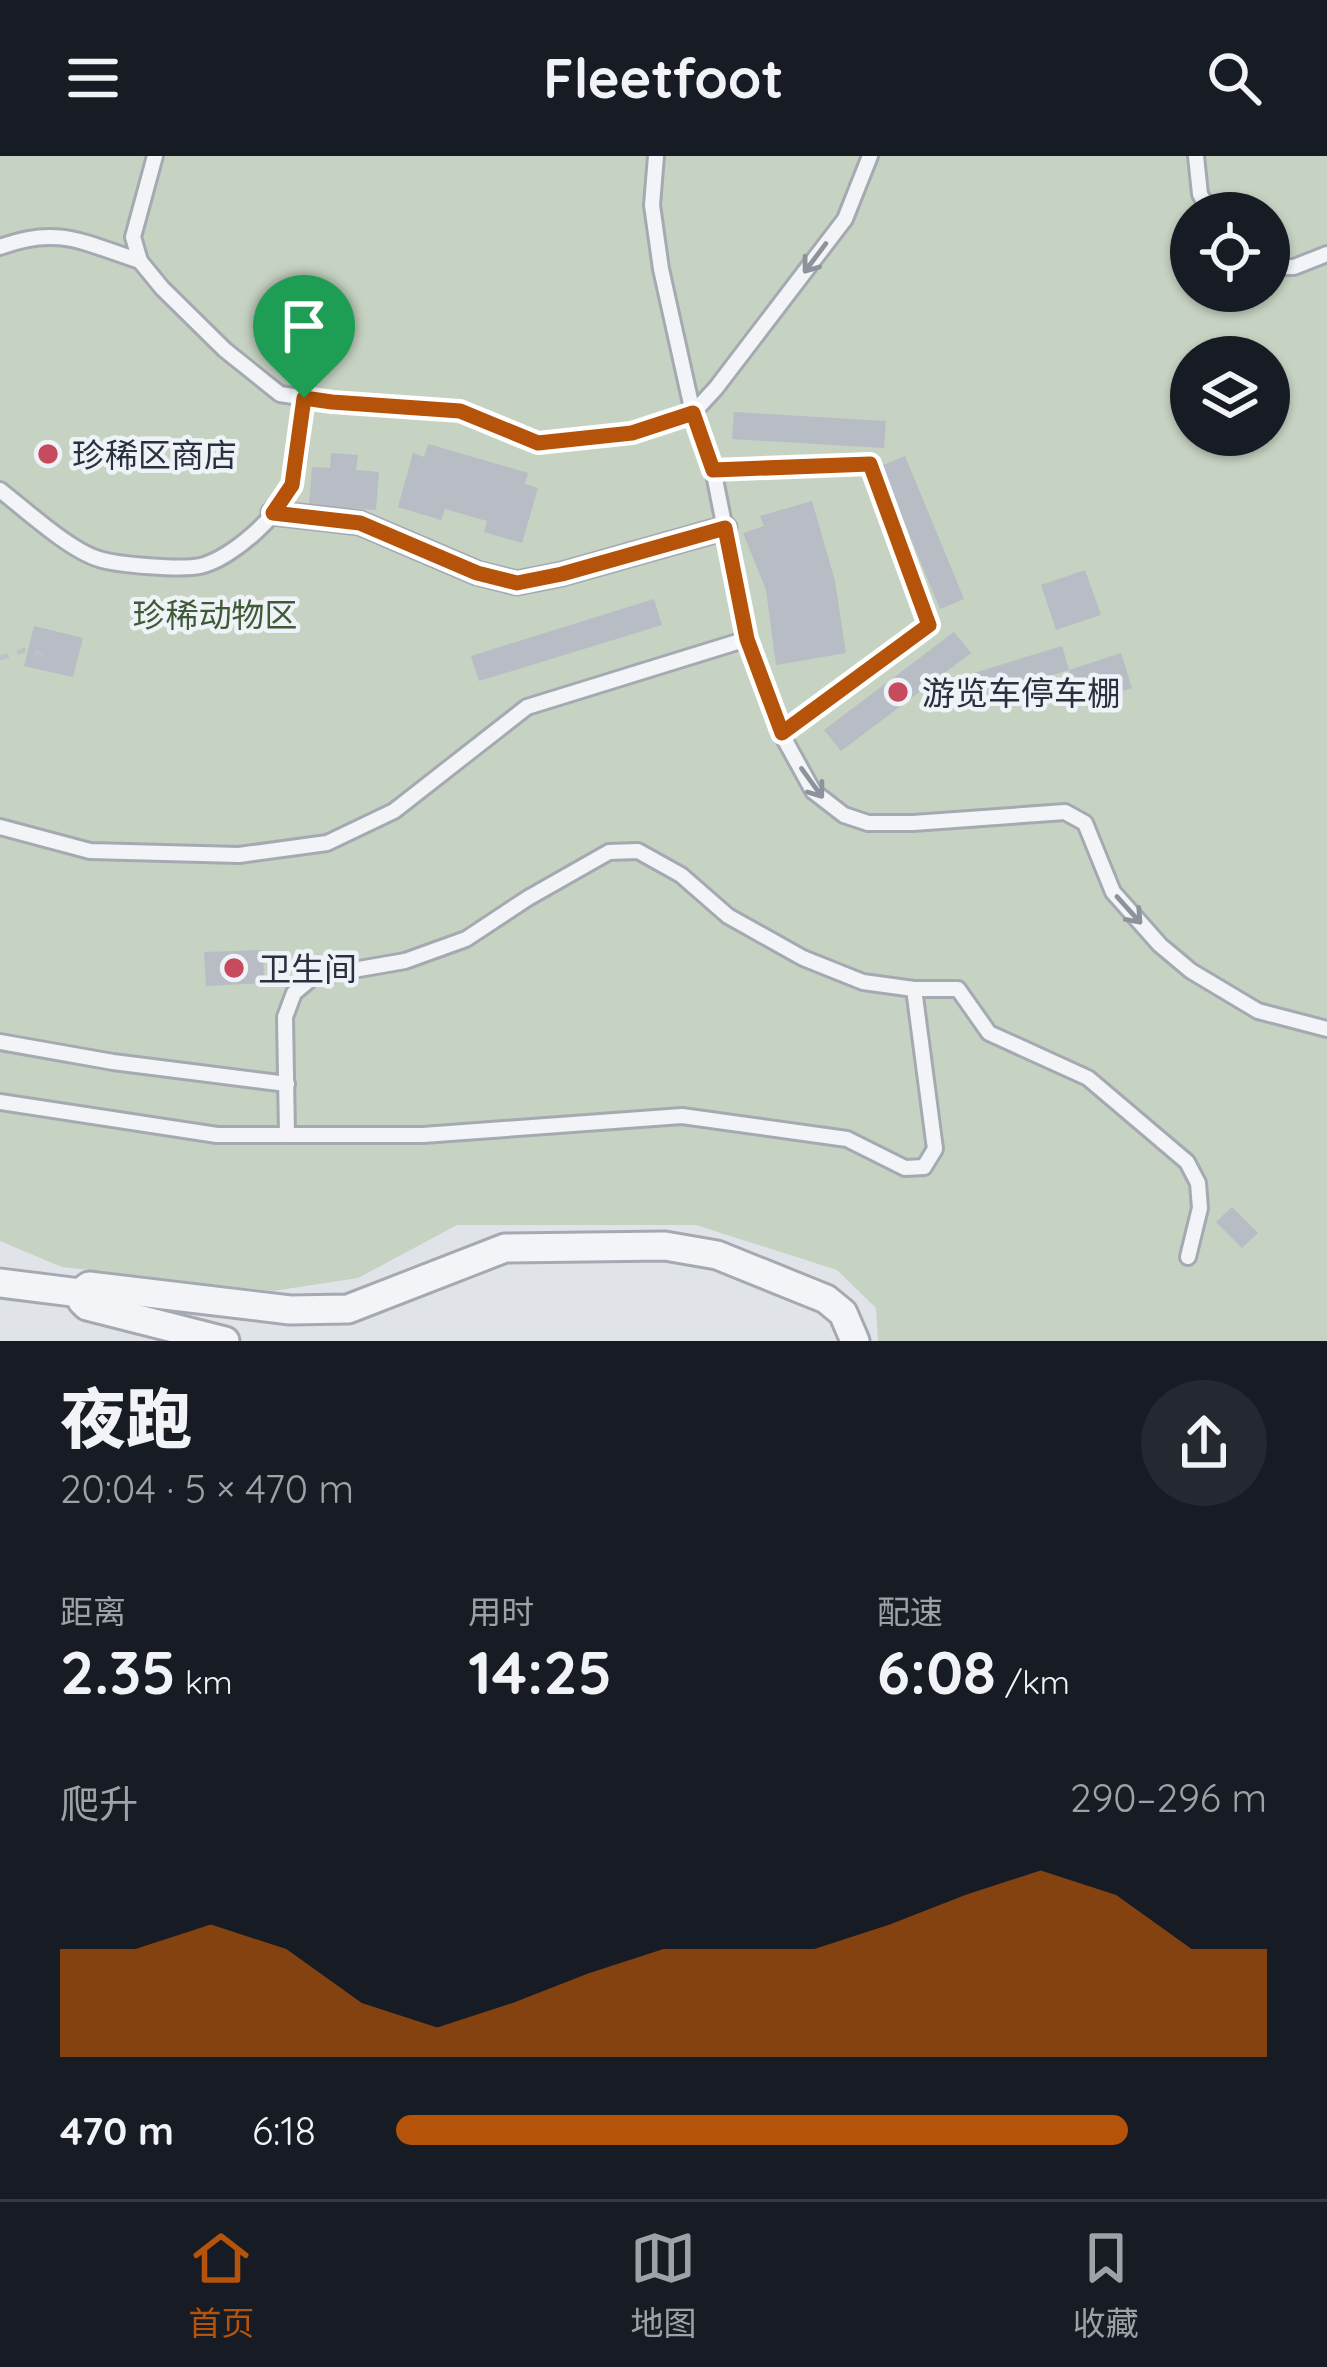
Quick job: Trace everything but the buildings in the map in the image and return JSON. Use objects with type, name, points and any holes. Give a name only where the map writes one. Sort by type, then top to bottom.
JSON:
[{"type":"street","points":[[273,513],[360,523],[477,573],[517,583],[725,528]]},
{"type":"street","points":[[0,1283],[80,1293],[89,1286],[290,1310],[348,1309],[505,1248],[665,1246],[716,1255],[826,1299],[843,1313],[855,1341]]},
{"type":"street","points":[[80,1293],[87,1306],[225,1341]]},
{"type":"lane","points":[[154,156],[134,237],[140,261],[225,350],[280,394],[460,411],[538,443],[632,433],[693,413],[845,219],[870,156]]},
{"type":"lane","points":[[656,156],[652,205],[662,269],[693,413],[713,470],[747,639],[782,733],[813,791],[844,815],[868,823],[1065,812],[1084,823],[1113,892],[1160,945],[1191,971],[1258,1011],[1327,1029]]},
{"type":"lane","points":[[1196,156],[1200,192]]},
{"type":"lane","points":[[0,248],[44,236],[69,237],[140,261]]},
{"type":"lane","points":[[1290,267],[1327,254]]},
{"type":"lane","points":[[0,490],[78,549],[100,560],[201,566],[223,557],[263,525],[292,485],[304,398]]},
{"type":"lane","points":[[713,470],[870,464],[929,625],[782,733]]},
{"type":"lane","points":[[0,827],[90,851],[239,855],[327,843],[394,811],[527,707],[747,639]]},
{"type":"lane","points":[[287,1135],[285,1017],[294,993],[313,977],[405,961],[466,939],[609,852],[638,851],[681,874],[728,916],[803,958],[863,982],[958,989],[988,1033],[1088,1078],[1187,1162],[1198,1183],[1201,1208],[1188,1257]]},
{"type":"lane","points":[[0,1102],[217,1135],[423,1135],[682,1116],[847,1139],[904,1168],[923,1167],[934,1150],[914,989]]},
{"type":"lane","points":[[0,1042],[286,1084]]},
{"type":"path","points":[[0,658],[25,650],[54,656]]},
{"type":"green space","name":"珍稀动物区","points":[[0,156],[1327,156],[1327,1341],[878,1341],[876,1308],[837,1270],[696,1225],[457,1225],[358,1278],[273,1291],[62,1267],[0,1241]]},
{"type":"place","name":"珍稀区商店","points":[[48,454]]},
{"type":"place","name":"游览车停车棚","points":[[898,692]]},
{"type":"place","name":"卫生间","points":[[234,968]]},
{"type":"route","points":[[304,398],[460,411],[538,443],[632,433],[693,413],[713,470],[870,464],[929,625],[782,733],[747,639],[725,528],[517,583],[477,573],[360,523],[273,513],[292,485],[304,398]]}]
